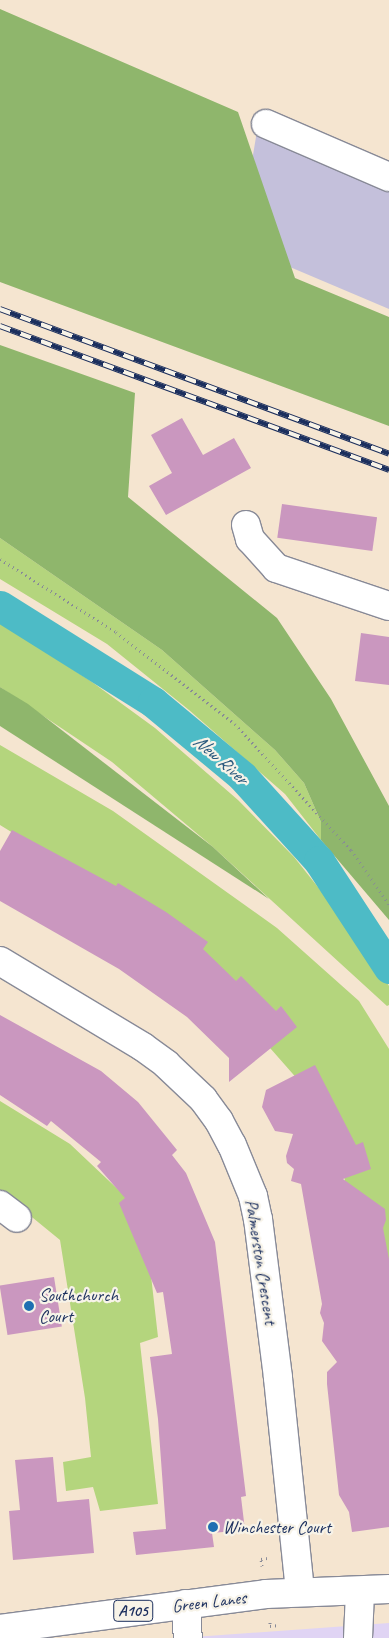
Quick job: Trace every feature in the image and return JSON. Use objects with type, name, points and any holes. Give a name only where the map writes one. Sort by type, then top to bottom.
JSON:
[{"type":"street","points":[[266,124],[389,177]]},
{"type":"street","points":[[246,525],[250,539],[276,568],[389,606]]},
{"type":"street","name":"Palmerston Crescent","points":[[0,961],[143,1047],[166,1064],[203,1099],[219,1121],[232,1145],[253,1196],[258,1219],[278,1378],[300,1592]]},
{"type":"street","name":"Green Lanes","points":[[0,1629],[186,1604],[300,1592],[360,1592],[389,1589]]},
{"type":"street","points":[[358,1638],[360,1592]]},
{"type":"street","points":[[186,1604],[188,1638]]},
{"type":"path","points":[[0,559],[116,632],[235,724],[351,850],[389,904]]},
{"type":"path","points":[[261,1559],[262,1566]]},
{"type":"shaded area","points":[[260,113],[389,171],[389,309],[238,245]]},
{"type":"shaded area","points":[[389,1623],[389,1638],[180,1638]]},
{"type":"green space","points":[[0,9],[238,112],[295,278],[389,317],[389,426],[0,282]]},
{"type":"green space","points":[[0,345],[135,393],[128,497],[277,618],[331,699],[389,806],[389,920],[321,840],[321,822],[304,783],[275,750],[162,650],[0,538]]},
{"type":"green space","points":[[0,538],[162,650],[275,750],[304,783],[321,822],[321,840],[285,794],[189,710],[107,644],[0,579]]},
{"type":"green space","points":[[0,622],[92,682],[155,728],[238,800],[294,857],[368,950],[389,986],[389,1005],[387,1006],[213,847],[112,762],[0,687]]},
{"type":"green space","points":[[0,687],[28,704],[213,847],[269,899],[0,726]]},
{"type":"green space","points":[[0,745],[113,811],[277,928],[359,1001],[389,1049],[389,1465],[336,1123],[161,924],[0,825]]},
{"type":"green space","points":[[0,1101],[70,1144],[144,1214],[158,1337],[140,1343],[158,1504],[100,1511],[93,1487],[66,1491],[63,1462],[91,1457],[85,1398],[60,1240],[0,1191]]},
{"type":"building","points":[[182,418],[203,455],[234,438],[251,468],[166,515],[149,486],[172,473],[151,435]]},
{"type":"building","points":[[282,504],[377,517],[372,551],[277,538]]},
{"type":"building","points":[[361,633],[389,637],[389,685],[355,681]]},
{"type":"building","points":[[12,830],[116,886],[118,883],[166,912],[208,942],[203,949],[236,981],[241,976],[276,1011],[281,1006],[297,1027],[229,1082],[229,1058],[187,1017],[119,969],[0,901],[0,851]]},
{"type":"building","points":[[0,1015],[101,1071],[138,1102],[177,1150],[172,1155],[186,1173],[215,1242],[246,1496],[241,1497],[245,1530],[212,1533],[214,1547],[136,1555],[133,1532],[166,1529],[158,1419],[150,1357],[172,1354],[163,1292],[157,1293],[119,1203],[125,1198],[97,1166],[101,1162],[51,1121],[47,1126],[0,1095]]},
{"type":"building","points":[[315,1065],[356,1145],[363,1142],[371,1169],[343,1179],[385,1209],[386,1220],[383,1228],[389,1259],[389,1527],[352,1532],[349,1512],[339,1495],[327,1384],[327,1372],[337,1362],[322,1341],[324,1323],[320,1313],[322,1304],[301,1184],[291,1181],[294,1169],[287,1163],[286,1156],[293,1134],[275,1131],[262,1107],[266,1090]]},
{"type":"building","name":"Southchurch Court","points":[[54,1277],[62,1326],[7,1335],[0,1286]]},
{"type":"building","points":[[53,1457],[57,1502],[89,1499],[94,1553],[13,1560],[9,1511],[20,1510],[15,1460]]},
{"type":"waterway","name":"New River","points":[[0,606],[153,702],[242,776],[319,861],[389,968]]},
{"type":"railway","points":[[0,309],[389,454]]},
{"type":"railway","points":[[0,326],[389,470]]},
{"type":"place","name":"Southchurch Court","points":[[29,1306]]},
{"type":"place","name":"Winchester Court","points":[[213,1527]]}]
